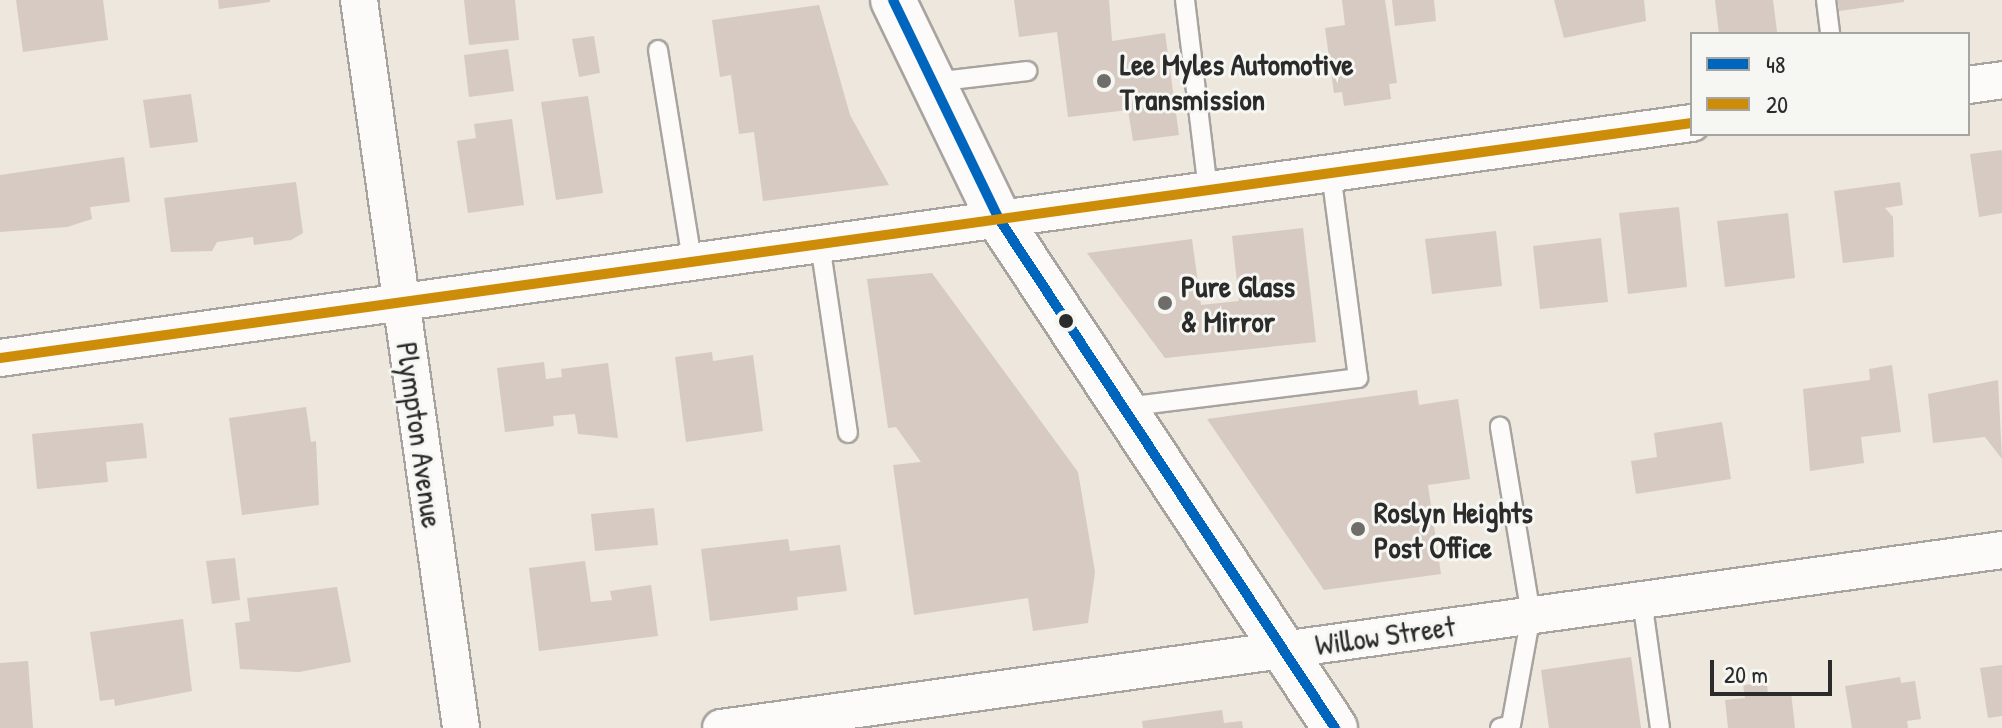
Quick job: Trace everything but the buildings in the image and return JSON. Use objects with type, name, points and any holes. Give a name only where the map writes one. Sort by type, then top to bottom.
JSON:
[{"type":"main road","points":[[893,0],[999,219],[1280,650],[1335,728]]},
{"type":"street","name":"Plympton Avenue","points":[[359,0],[461,728]]},
{"type":"street","points":[[1970,85],[2002,80]]},
{"type":"street","points":[[0,358],[1690,123]]},
{"type":"street","name":"Willow Street","points":[[721,728],[2002,550]]},
{"type":"lane","points":[[1185,0],[1208,189]]},
{"type":"lane","points":[[1826,0],[1830,32]]},
{"type":"lane","points":[[658,50],[692,261]]},
{"type":"lane","points":[[931,83],[1027,71]]},
{"type":"lane","points":[[1122,407],[1358,378],[1331,172]]},
{"type":"lane","points":[[820,244],[848,433]]},
{"type":"lane","points":[[1500,427],[1531,615],[1511,725],[1500,728]]},
{"type":"lane","points":[[1642,600],[1660,728]]},
{"type":"transit line","name":"48","points":[[893,0],[999,219],[1335,728]]},
{"type":"transit line","name":"20","points":[[0,358],[1690,123]]},
{"type":"place","name":"Lee Myles Automotive Transmission","points":[[1104,81]]},
{"type":"place","name":"Pure Glass & Mirror","points":[[1165,303]]},
{"type":"place","name":"Roslyn Heights Post Office","points":[[1358,529]]}]
